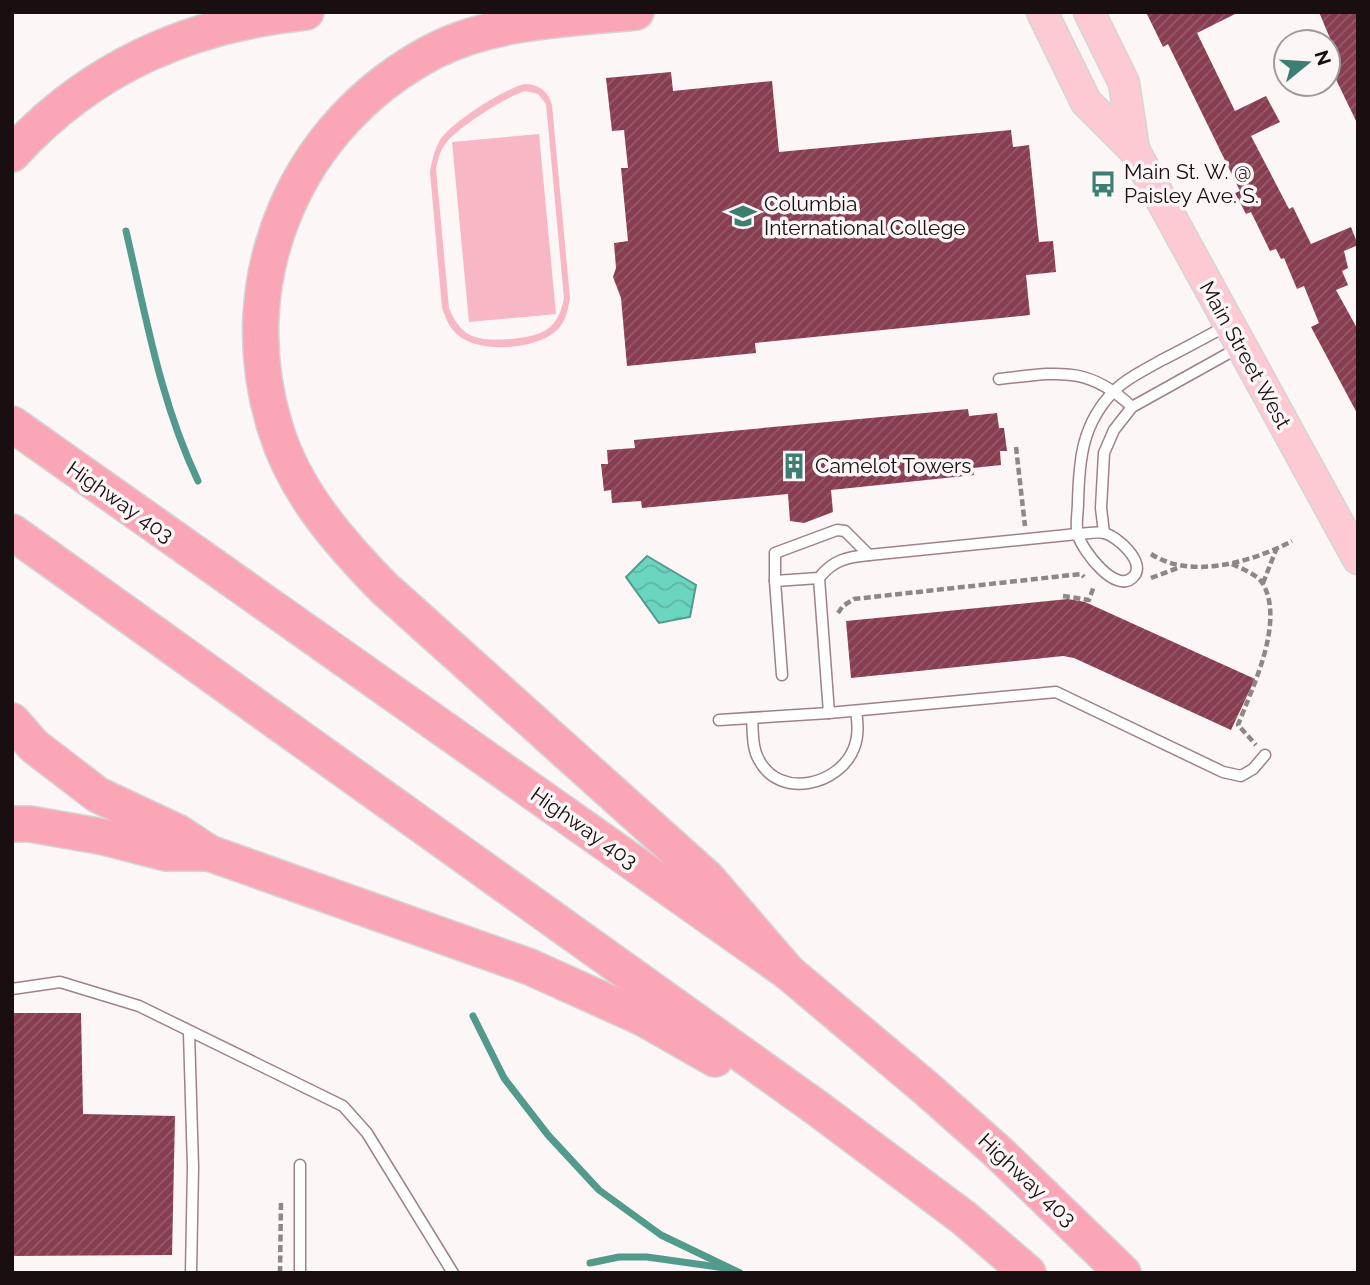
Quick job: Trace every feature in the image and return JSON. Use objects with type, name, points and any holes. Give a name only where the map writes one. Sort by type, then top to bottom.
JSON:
[{"type":"highway","points":[[12,154],[37,128],[82,92],[145,53],[217,27],[306,12]]},
{"type":"highway","points":[[636,12],[537,22],[486,32],[436,50],[390,77],[350,111],[318,150],[292,194],[274,239],[262,287],[264,385],[275,429],[294,473],[320,516],[351,554],[384,588],[707,878],[788,972]]},
{"type":"highway","points":[[12,412],[68,465]]},
{"type":"highway","name":"Highway 403","points":[[12,424],[788,972],[928,1089],[998,1152],[1123,1273]]},
{"type":"highway","points":[[12,532],[817,1108],[964,1218],[1028,1273]]},
{"type":"highway","points":[[12,720],[34,746],[98,795],[177,832],[209,853],[530,967],[643,1018],[721,1063],[817,1108]]},
{"type":"highway","points":[[12,824],[30,824],[104,837],[166,852],[209,853]]},
{"type":"main road","name":"Main Street West","points":[[1042,12],[1086,102],[1134,150],[1358,559]]},
{"type":"main road","name":"Main Street West","points":[[1089,12],[1124,83],[1134,150]]},
{"type":"lane","points":[[829,713],[819,578],[828,567],[841,559],[1077,534],[1104,533],[1126,548],[1135,560],[1135,576],[1127,581],[1109,578],[1077,534],[1079,460],[1089,429],[1114,391],[1129,379],[1234,336]]},
{"type":"lane","points":[[1104,533],[1101,508],[1104,453],[1114,430],[1132,407],[1234,336]]},
{"type":"lane","points":[[999,379],[1059,373],[1083,376],[1102,383],[1132,407]]},
{"type":"lane","points":[[782,675],[775,553],[837,530],[845,531],[869,555]]},
{"type":"lane","points":[[775,581],[819,578]]},
{"type":"lane","points":[[719,720],[856,711],[1056,692],[1223,772],[1241,776],[1253,769],[1265,755]]},
{"type":"lane","points":[[752,718],[755,749],[760,762],[771,774],[785,782],[802,785],[829,777],[847,761],[855,747],[858,728],[856,711]]},
{"type":"lane","points":[[12,989],[60,982],[139,1006],[343,1106],[368,1133],[453,1273]]},
{"type":"lane","points":[[190,1032],[193,1167],[191,1273]]},
{"type":"lane","points":[[300,1165],[300,1273]]},
{"type":"path","points":[[1016,447],[1027,539]]},
{"type":"path","points":[[1147,580],[1180,567],[1231,564],[1276,550],[1292,541]]},
{"type":"path","points":[[1263,583],[1276,550]]},
{"type":"path","points":[[1147,551],[1180,567]]},
{"type":"path","points":[[1231,564],[1248,571],[1263,583],[1269,604],[1270,627],[1238,726],[1265,755]]},
{"type":"path","points":[[837,616],[843,606],[853,600],[1081,574],[1098,591]]},
{"type":"path","points":[[1063,596],[1089,600],[1094,586]]},
{"type":"path","points":[[280,1273],[281,1189]]},
{"type":"shaded area","points":[[524,84],[538,87],[545,92],[552,105],[570,298],[563,321],[550,335],[524,345],[494,347],[468,341],[458,335],[450,326],[442,308],[430,172],[436,148],[446,132],[479,107]],"holes":[[[525,91],[538,94],[546,104],[564,298],[557,318],[546,330],[531,336],[510,339],[481,339],[460,327],[449,308],[436,169],[442,149],[461,129],[506,99]]]},
{"type":"shaded area","points":[[539,134],[556,314],[469,322],[452,142]]},
{"type":"water","points":[[647,556],[696,585],[690,617],[659,623],[626,577]]},
{"type":"building","points":[[1146,12],[1239,12],[1197,33],[1235,111],[1266,96],[1280,122],[1251,136],[1289,209],[1293,207],[1311,244],[1351,227],[1358,245],[1344,251],[1348,268],[1342,271],[1348,285],[1336,290],[1358,330],[1358,415],[1311,327],[1319,323],[1304,286],[1297,289],[1284,258],[1281,259],[1276,249],[1270,251],[1251,212],[1246,214],[1235,193],[1240,191],[1168,44],[1163,47]]},
{"type":"building","points":[[1319,12],[1358,12],[1358,125],[1342,92],[1342,28],[1326,28]]},
{"type":"building","points":[[671,72],[673,91],[772,81],[779,152],[1011,130],[1013,147],[1029,145],[1039,242],[1053,241],[1056,272],[1026,275],[1030,315],[755,343],[756,353],[627,366],[621,298],[613,277],[616,268],[614,243],[628,241],[621,168],[628,168],[624,130],[612,131],[606,78]]},
{"type":"building","name":"Camelot Towers","points":[[968,409],[969,416],[997,413],[999,428],[1004,428],[1007,451],[1000,451],[1001,465],[973,468],[974,475],[831,490],[833,512],[804,523],[790,521],[788,494],[642,508],[641,501],[612,503],[611,490],[604,491],[601,464],[608,464],[607,450],[635,448],[634,440]]},
{"type":"building","points":[[1068,599],[1085,602],[1255,679],[1231,730],[1074,658],[1063,656],[851,678],[846,621]]},
{"type":"building","points":[[12,1013],[81,1013],[83,1114],[175,1116],[172,1255],[12,1256]]},
{"type":"waterway","points":[[126,231],[164,389],[198,481]]},
{"type":"waterway","points":[[473,1016],[504,1078],[548,1135],[599,1190],[661,1235],[740,1273]]},
{"type":"waterway","points":[[590,1263],[619,1257],[647,1257],[725,1268]]},
{"type":"place","name":"Main St. W. @ Paisley Ave. S.","points":[[1103,184]]},
{"type":"place","name":"Columbia International College","points":[[743,216]]},
{"type":"place","name":"Camelot Towers","points":[[794,466]]}]
